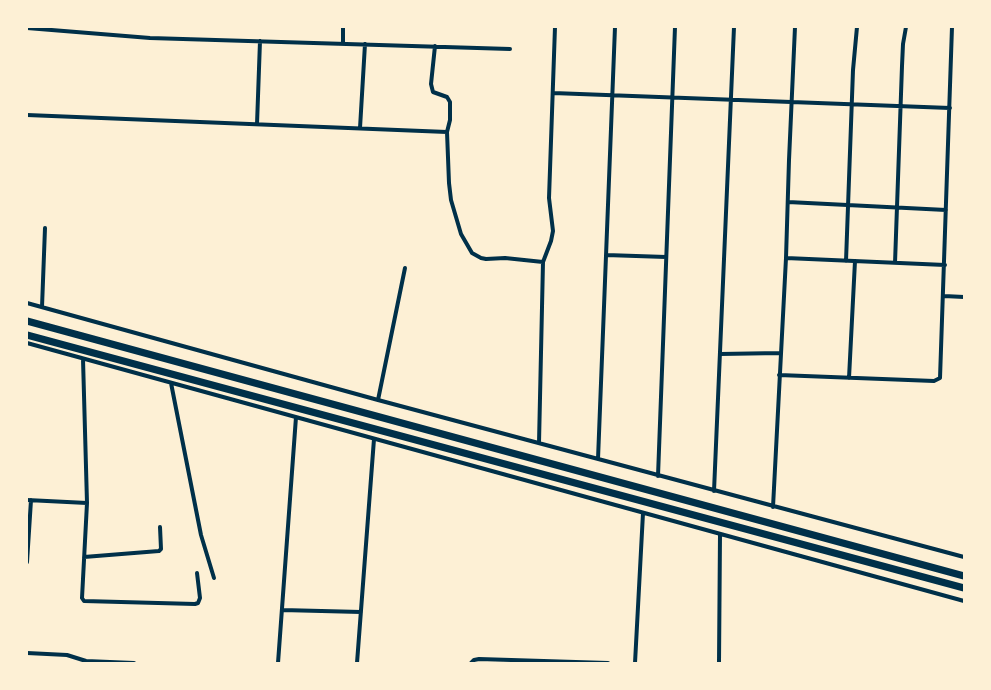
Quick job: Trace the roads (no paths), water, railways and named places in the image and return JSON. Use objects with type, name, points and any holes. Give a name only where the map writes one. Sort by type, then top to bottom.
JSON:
[{"type":"highway","points":[[27,321],[964,576]]},
{"type":"highway","points":[[27,335],[964,588]]},
{"type":"street","points":[[343,44],[344,27]]},
{"type":"street","points":[[539,443],[544,262],[553,231],[549,198],[555,27]]},
{"type":"street","points":[[598,459],[615,27]]},
{"type":"street","points":[[658,476],[675,27]]},
{"type":"street","points":[[714,491],[734,27]]},
{"type":"street","points":[[773,507],[786,258],[795,27]]},
{"type":"street","points":[[846,261],[852,105],[857,27]]},
{"type":"street","points":[[895,263],[900,106],[903,44],[906,27]]},
{"type":"street","points":[[779,375],[939,380],[941,374],[944,296],[952,27]]},
{"type":"street","points":[[27,28],[150,38],[510,49]]},
{"type":"street","points":[[257,124],[260,41]]},
{"type":"street","points":[[360,128],[365,44]]},
{"type":"street","points":[[435,46],[430,84],[434,93],[447,97],[450,102],[450,120],[447,132],[451,200],[461,234],[472,253],[481,258],[506,258],[544,262]]},
{"type":"street","points":[[553,93],[950,108]]},
{"type":"street","points":[[27,115],[447,132]]},
{"type":"street","points":[[788,202],[946,210]]},
{"type":"street","points":[[42,307],[45,228]]},
{"type":"street","points":[[606,255],[666,257]]},
{"type":"street","points":[[786,258],[944,265]]},
{"type":"street","points":[[849,378],[855,261]]},
{"type":"street","points":[[378,400],[405,268]]},
{"type":"street","points":[[944,296],[964,297]]},
{"type":"street","points":[[27,302],[378,400],[964,558]]},
{"type":"street","points":[[27,343],[964,601]]},
{"type":"street","points":[[720,354],[780,353]]},
{"type":"street","points":[[83,359],[87,503],[82,598],[84,601],[196,604],[200,598],[196,573]]},
{"type":"street","points":[[171,383],[201,535],[214,578]]},
{"type":"street","points":[[278,663],[296,418]]},
{"type":"street","points":[[357,663],[374,439]]},
{"type":"street","points":[[27,562],[29,500],[87,503]]},
{"type":"street","points":[[635,663],[643,513]]},
{"type":"street","points":[[84,557],[159,552],[161,549],[160,527]]},
{"type":"street","points":[[719,663],[720,534]]},
{"type":"street","points":[[282,610],[361,612]]},
{"type":"street","points":[[27,653],[72,655],[83,661],[134,663]]},
{"type":"street","points":[[471,663],[472,661],[479,659],[521,662],[608,663]]}]
